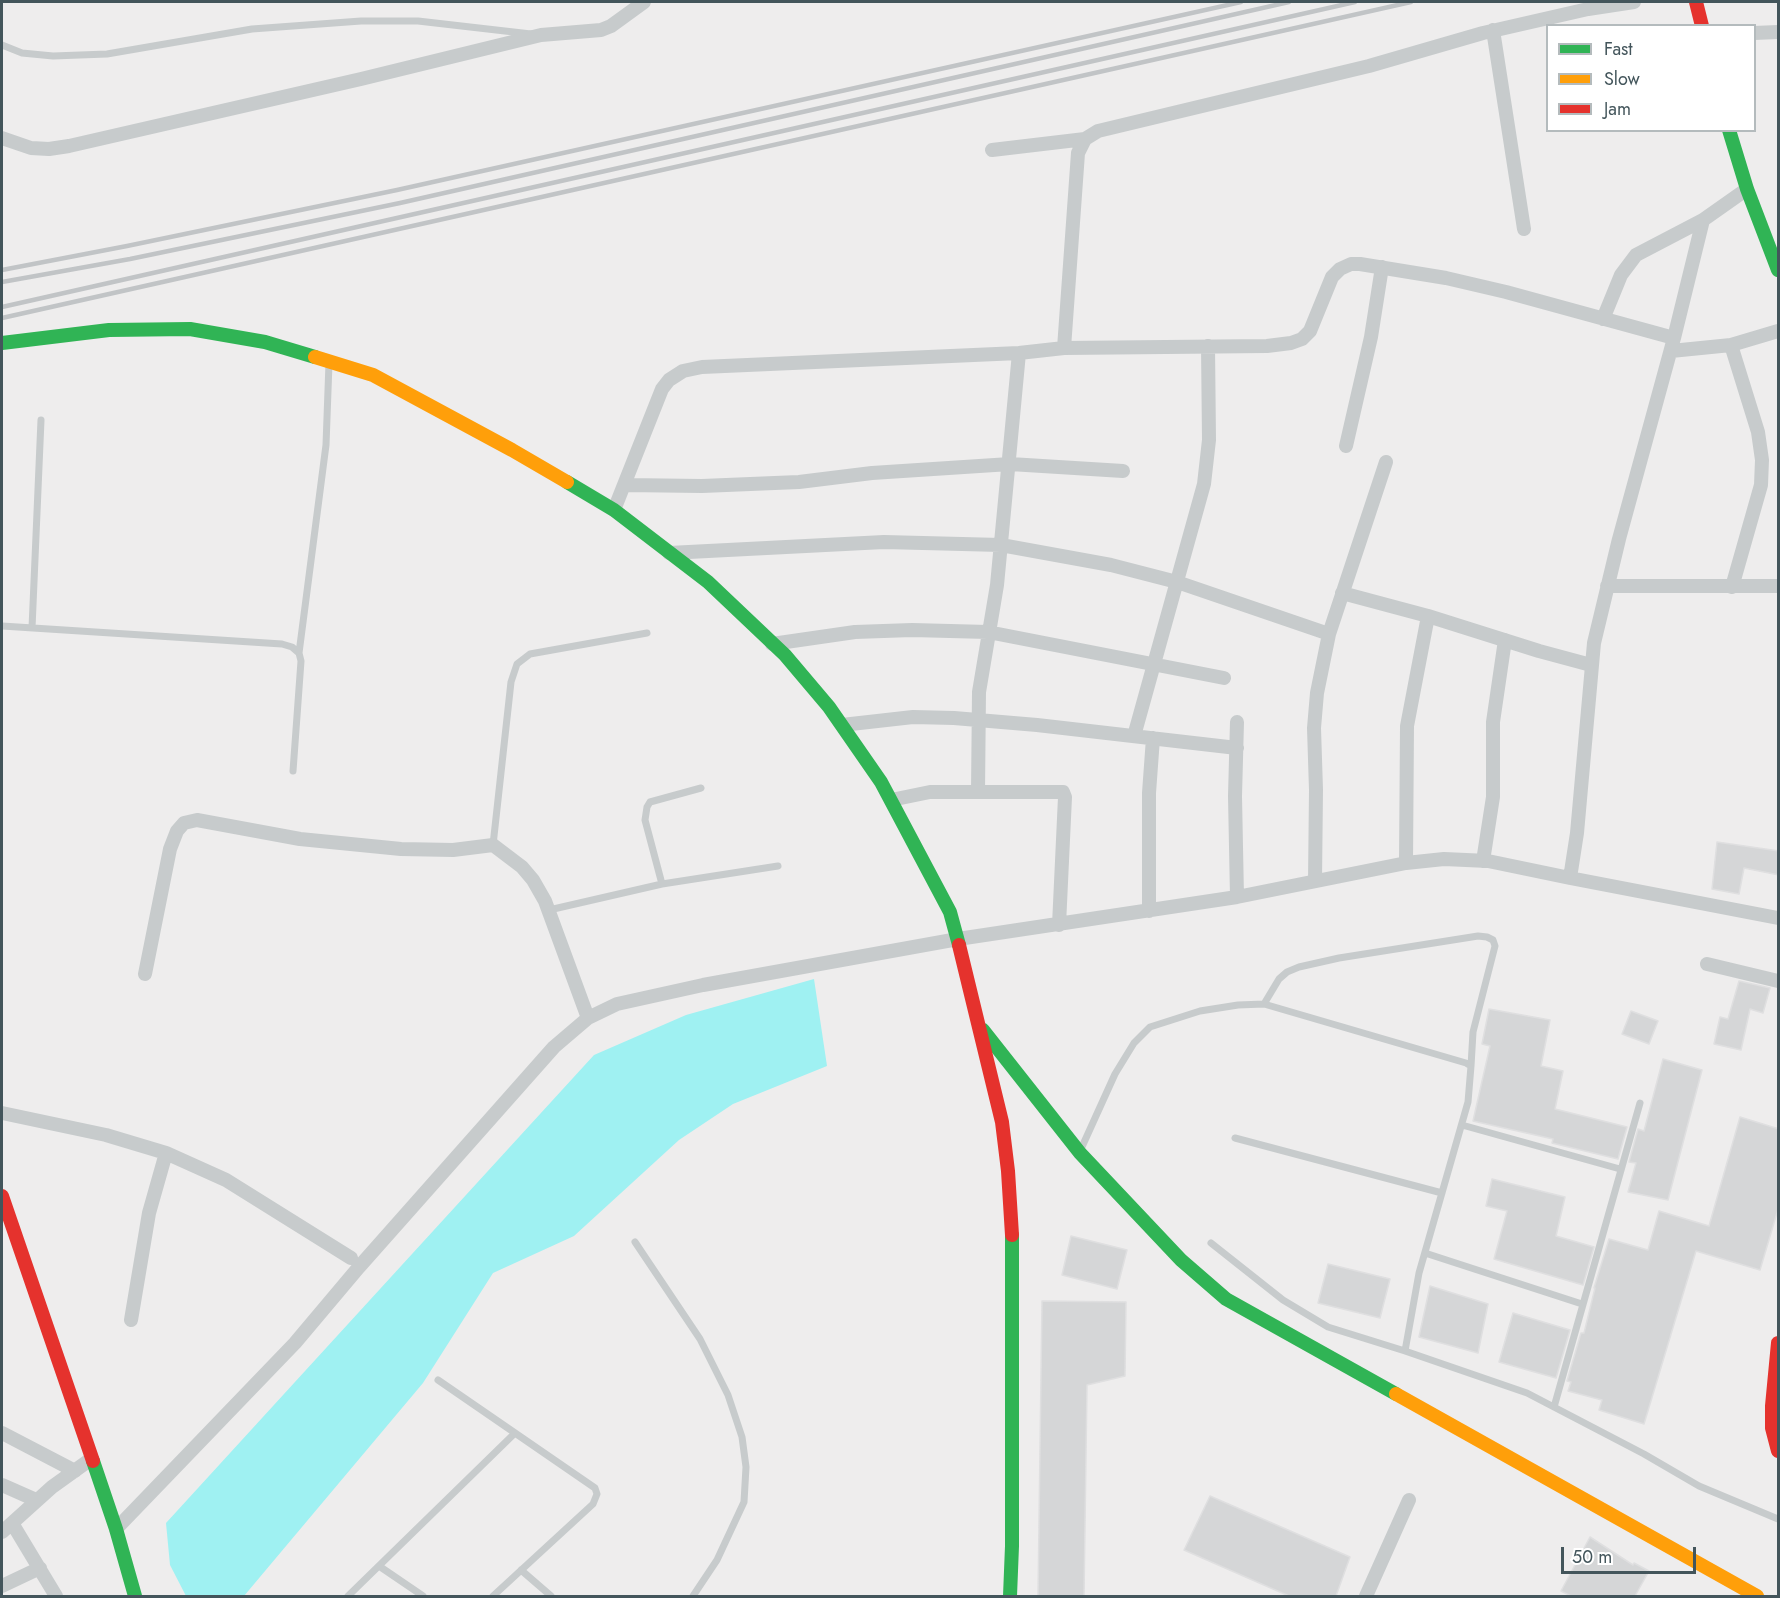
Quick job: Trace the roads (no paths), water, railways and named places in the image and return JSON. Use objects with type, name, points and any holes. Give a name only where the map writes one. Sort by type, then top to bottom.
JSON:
[{"type":"street","points":[[2,138],[31,148],[49,149],[69,146],[541,35],[601,30],[611,26],[644,2]]},
{"type":"street","points":[[992,150],[1085,139],[1098,131],[1370,66],[1493,30],[1588,9],[1634,2]]},
{"type":"street","points":[[1696,2],[1702,24]]},
{"type":"street","points":[[1493,30],[1524,229]]},
{"type":"street","points":[[1756,33],[1779,32]]},
{"type":"street","points":[[1730,132],[1747,189],[1779,270]]},
{"type":"street","points":[[1064,348],[1078,153],[1085,139]]},
{"type":"street","points":[[1603,319],[1622,275],[1636,255],[1703,220],[1747,189]]},
{"type":"street","points":[[1570,878],[1577,833],[1591,664],[1607,586],[1673,345],[1703,220]]},
{"type":"street","points":[[614,510],[662,389],[669,380],[683,371],[702,367],[1020,353],[1064,348],[1267,346],[1291,343],[1302,339],[1310,331],[1332,277],[1340,269],[1351,264],[1446,278],[1603,319],[1673,345],[1731,345],[1779,331]]},
{"type":"street","points":[[1346,446],[1371,337],[1382,267]]},
{"type":"street","points":[[2,343],[109,330],[190,329],[265,342],[373,375],[512,450],[614,510],[708,582],[772,644],[829,707],[881,782],[950,912],[1002,1122],[1008,1171],[1012,1239],[1010,1596]]},
{"type":"street","points":[[1731,345],[1758,432],[1762,460],[1761,485],[1732,586]]},
{"type":"street","points":[[1134,736],[1200,503],[1207,467],[1208,346]]},
{"type":"street","points":[[978,792],[979,692],[1001,544],[1020,353]]},
{"type":"street","points":[[1315,881],[1314,728],[1317,693],[1329,633],[1386,462]]},
{"type":"street","points":[[625,484],[702,486],[799,482],[872,473],[1010,464],[1123,471]]},
{"type":"street","points":[[669,553],[884,542],[1001,544],[1111,565],[1177,582],[1329,633]]},
{"type":"street","points":[[1607,586],[1779,586]]},
{"type":"street","points":[[1342,593],[1591,664]]},
{"type":"street","points":[[1406,863],[1407,726],[1428,616]]},
{"type":"street","points":[[772,644],[855,632],[912,630],[988,632],[1224,678]]},
{"type":"street","points":[[1483,861],[1493,797],[1493,722],[1505,640]]},
{"type":"street","points":[[842,725],[913,717],[978,721],[1237,748]]},
{"type":"street","points":[[1237,722],[1237,897]]},
{"type":"street","points":[[1149,911],[1149,793],[1153,738]]},
{"type":"street","points":[[891,800],[930,792],[1063,792],[1065,797],[1059,925]]},
{"type":"street","points":[[145,974],[170,849],[177,831],[184,823],[197,820],[300,839],[401,849],[453,850],[493,845],[522,867],[533,880],[549,909],[588,1017]]},
{"type":"street","points":[[116,1529],[295,1343],[554,1047],[588,1017],[617,1004],[663,993],[958,939],[1237,897],[1406,863],[1444,859],[1483,861],[1779,918]]},
{"type":"street","points":[[1707,964],[1779,981]]},
{"type":"street","points":[[979,1024],[1080,1153],[1181,1260],[1226,1299],[1757,1596]]},
{"type":"street","points":[[2,1113],[106,1135],[166,1153],[226,1180],[351,1258]]},
{"type":"street","points":[[131,1320],[149,1213],[166,1153]]},
{"type":"street","points":[[2,1196],[116,1529],[135,1596]]},
{"type":"street","points":[[1779,1343],[1772,1406],[1772,1428],[1779,1450]]},
{"type":"street","points":[[2,1433],[75,1471]]},
{"type":"street","points":[[56,1596],[40,1568],[7,1528],[36,1500],[91,1459]]},
{"type":"street","points":[[2,1485],[36,1500]]},
{"type":"street","points":[[1366,1596],[1409,1500]]},
{"type":"street","points":[[2,1586],[40,1568]]},
{"type":"lane","points":[[2,45],[22,53],[53,56],[107,54],[252,29],[361,21],[418,21],[541,35]]},
{"type":"lane","points":[[293,771],[301,661],[299,653],[326,445],[329,360]]},
{"type":"lane","points":[[32,628],[40,420]]},
{"type":"lane","points":[[2,626],[282,644],[292,647],[299,653]]},
{"type":"lane","points":[[493,845],[511,682],[517,664],[530,654],[647,633]]},
{"type":"lane","points":[[662,884],[645,820],[646,807],[650,802],[701,788]]},
{"type":"lane","points":[[549,909],[662,884],[778,866]]},
{"type":"lane","points":[[1264,1004],[1279,979],[1287,972],[1299,967],[1339,958],[1478,936],[1493,940],[1495,946],[1473,1032],[1468,1102],[1419,1273],[1405,1352]]},
{"type":"lane","points":[[1080,1153],[1122,1061],[1134,1043],[1150,1027],[1200,1011],[1238,1005],[1264,1004],[1457,1059],[1471,1066]]},
{"type":"lane","points":[[1554,1407],[1640,1103]]},
{"type":"lane","points":[[1461,1125],[1620,1169]]},
{"type":"lane","points":[[1236,1137],[1442,1192]]},
{"type":"lane","points":[[635,1242],[700,1339],[728,1395],[742,1437],[746,1467],[744,1502],[717,1560],[693,1596]]},
{"type":"lane","points":[[1211,1243],[1283,1300],[1328,1328],[1527,1393],[1644,1454],[1699,1486],[1779,1519]]},
{"type":"lane","points":[[1425,1253],[1582,1304]]},
{"type":"lane","points":[[438,1380],[595,1488],[597,1494],[593,1504],[493,1596]]},
{"type":"lane","points":[[348,1596],[515,1433]]},
{"type":"lane","points":[[379,1566],[423,1596]]},
{"type":"lane","points":[[521,1570],[551,1596]]},
{"type":"water","points":[[814,979],[827,1066],[733,1104],[679,1140],[574,1236],[493,1273],[423,1383],[244,1596],[186,1596],[170,1565],[166,1523],[594,1055],[686,1015]]},
{"type":"railway","points":[[2,270],[397,190],[1241,2]]},
{"type":"railway","points":[[2,282],[130,259],[400,203],[1289,2]]},
{"type":"railway","points":[[2,307],[1355,2]]},
{"type":"railway","points":[[2,318],[1411,2]]}]
